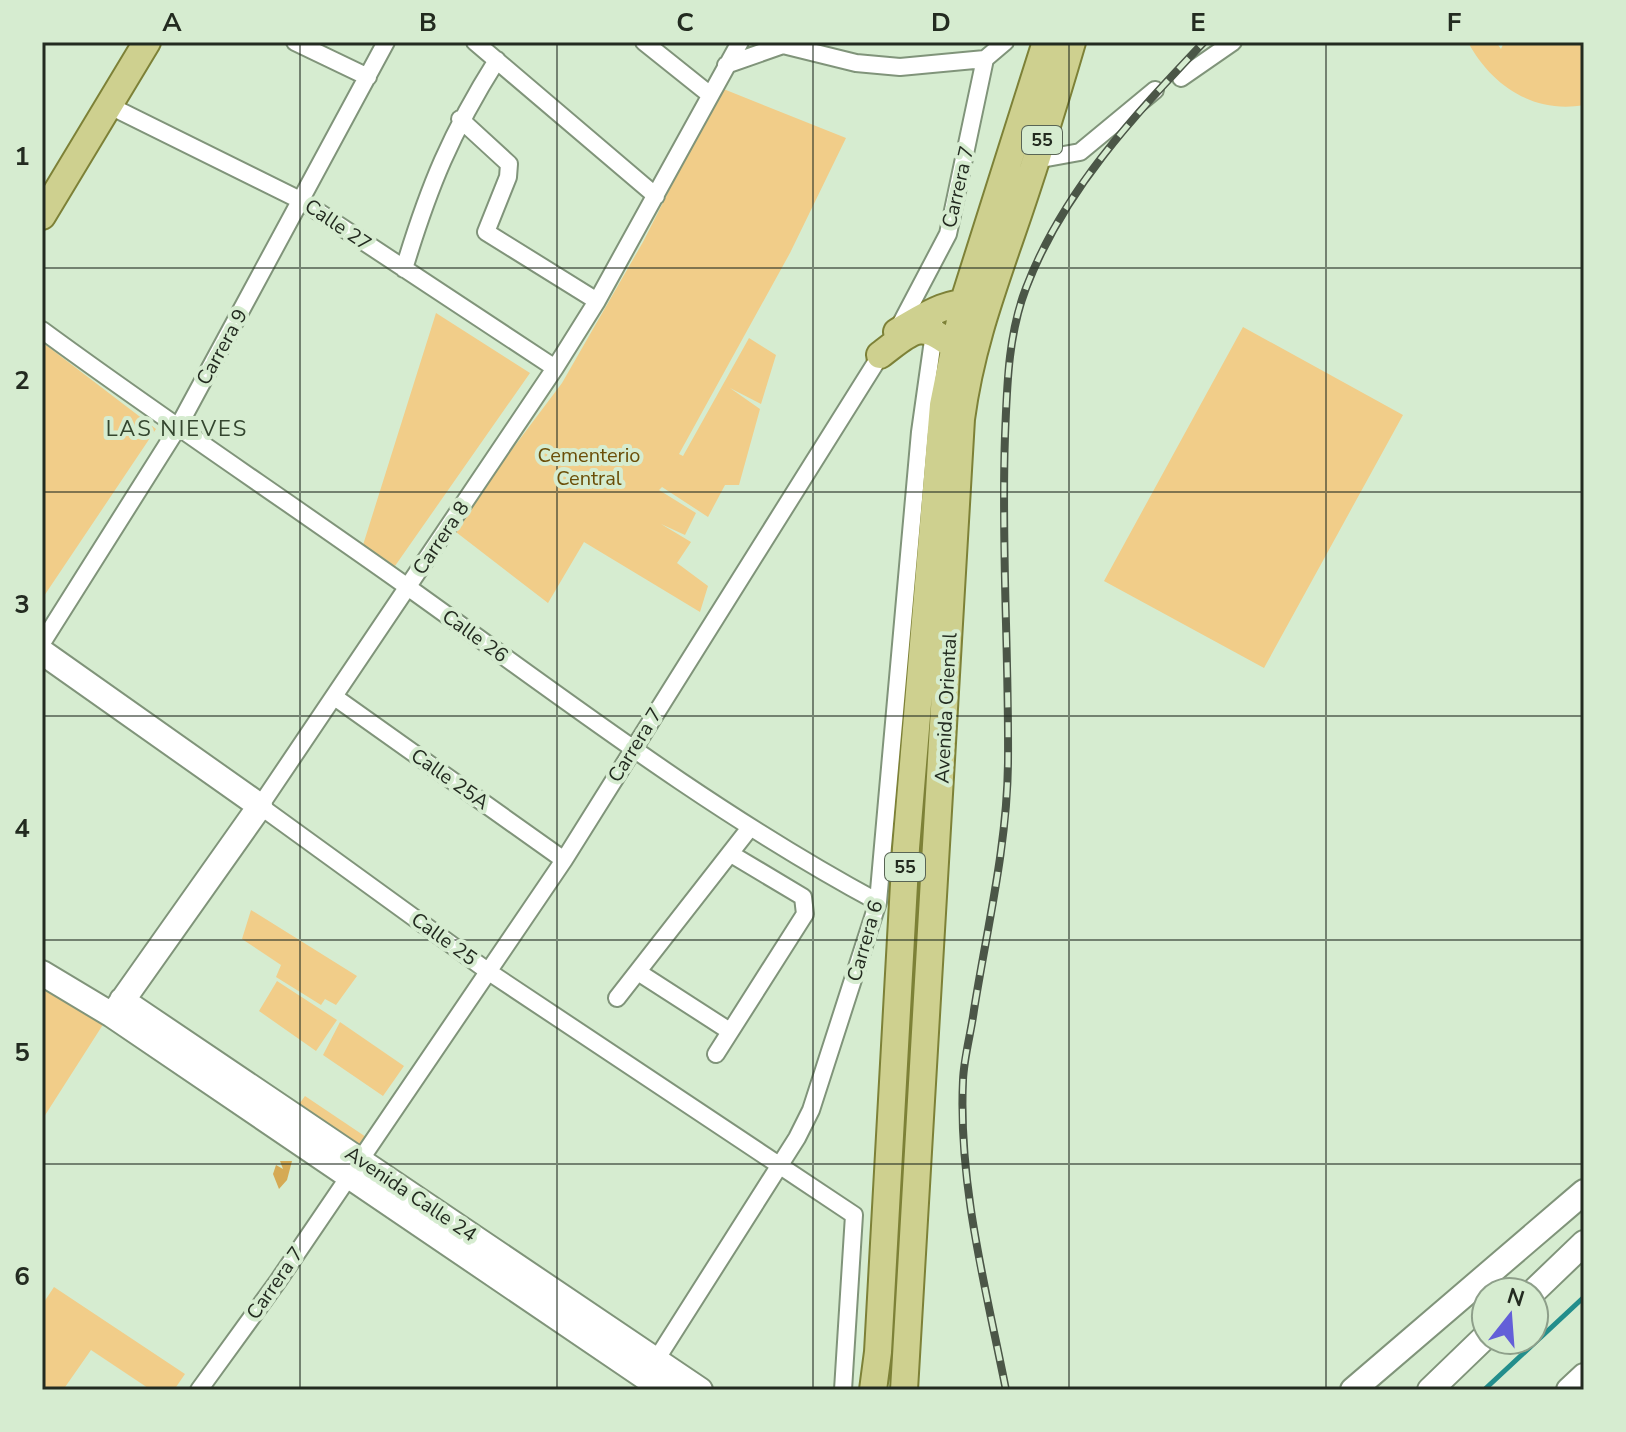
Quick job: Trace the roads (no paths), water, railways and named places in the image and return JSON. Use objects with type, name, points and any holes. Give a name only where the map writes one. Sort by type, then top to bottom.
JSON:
[{"type":"main road","points":[[42,185],[89,101],[130,42]]},
{"type":"main road","points":[[42,216],[147,42]]},
{"type":"main road","name":"Avenida Oriental","points":[[904,1390],[961,419],[975,302],[1046,42]]},
{"type":"main road","name":"Avenida Oriental","points":[[873,1390],[878,1352],[907,832],[943,405],[942,329],[975,302],[1036,160],[1072,42]]},
{"type":"main road","points":[[897,332],[942,329],[975,302]]},
{"type":"main road","points":[[880,355],[912,331],[942,329]]},
{"type":"main road","name":"Calle 25","points":[[42,652],[260,806]]},
{"type":"main road","name":"Carrera 8","points":[[117,1008],[260,806]]},
{"type":"main road","name":"Avenida Calle 24","points":[[42,973],[117,1008],[354,1167],[655,1376],[700,1390]]},
{"type":"main road","points":[[1353,1390],[1502,1259],[1584,1192]]},
{"type":"main road","points":[[1550,1276],[1584,1243]]},
{"type":"main road","points":[[1430,1390],[1470,1351]]},
{"type":"main road","points":[[1569,1390],[1584,1376]]},
{"type":"street","points":[[295,42],[368,77]]},
{"type":"street","name":"Carrera 9","points":[[42,643],[177,429],[386,42]]},
{"type":"street","points":[[475,42],[656,196]]},
{"type":"street","points":[[644,42],[709,94]]},
{"type":"street","name":"Carrera 8","points":[[260,806],[336,698],[555,368],[597,301],[740,42]]},
{"type":"street","points":[[726,65],[783,45],[856,63],[900,67],[985,59],[1005,42]]},
{"type":"street","points":[[1181,78],[1233,42]]},
{"type":"street","name":"Carrera 7","points":[[199,1390],[564,860],[897,332],[948,234],[985,59]]},
{"type":"street","points":[[404,269],[428,189],[460,119],[497,60]]},
{"type":"street","points":[[1036,160],[1080,152],[1155,90]]},
{"type":"street","name":"Calle 27","points":[[108,105],[302,201],[555,368]]},
{"type":"street","points":[[460,119],[509,164],[508,177],[486,232],[597,301]]},
{"type":"street","name":"Carrera 6","points":[[655,1376],[781,1166],[811,1110],[873,926],[878,902],[920,432],[942,329]]},
{"type":"street","name":"Calle 26","points":[[42,330],[177,429],[408,587],[632,750],[749,829],[878,902]]},
{"type":"street","name":"Calle 25A","points":[[336,698],[564,860]]},
{"type":"street","name":"Calle 25","points":[[260,806],[489,972],[854,1215],[843,1390]]},
{"type":"street","points":[[617,998],[749,829]]},
{"type":"street","points":[[716,1054],[728,1030],[805,914],[807,906],[803,897],[731,854]]},
{"type":"street","points":[[638,972],[728,1030]]},
{"type":"waterway","points":[[1484,1390],[1584,1297]]},
{"type":"railway","points":[[1006,1390],[969,1197],[963,1080],[996,887],[1007,794],[1004,477],[1012,342],[1026,288],[1059,219],[1126,127],[1204,42]]},
{"type":"district","name":"LAS NIEVES","points":[[177,429]]},
{"type":"park label","name":"Cementerio Central","points":[[589,466]]}]
